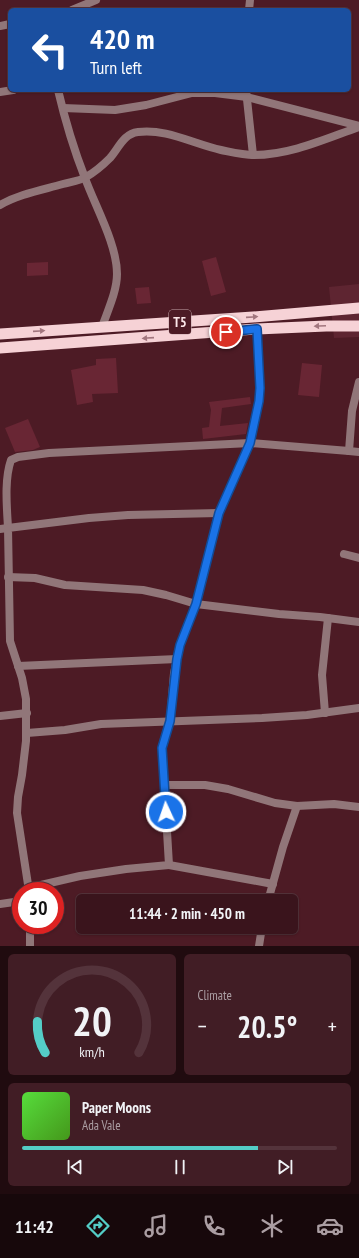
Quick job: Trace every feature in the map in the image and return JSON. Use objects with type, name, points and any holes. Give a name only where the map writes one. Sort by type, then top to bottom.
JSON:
[{"type":"highway","name":"T5","points":[[0,334],[253,317],[359,308]]},
{"type":"highway","name":"T5","points":[[0,348],[257,329],[359,326]]},
{"type":"street","points":[[77,8],[96,0]]},
{"type":"street","points":[[58,92],[62,108],[85,178],[105,225],[113,251],[117,274],[115,287],[102,327]]},
{"type":"street","points":[[62,108],[115,110],[146,105],[192,93],[247,93],[359,127]]},
{"type":"street","points":[[247,93],[253,155]]},
{"type":"street","points":[[0,206],[6,202],[35,192],[85,178],[106,161],[124,138],[129,134],[137,132],[164,134],[221,150],[253,155],[287,151],[359,127]]},
{"type":"street","points":[[169,864],[162,748],[170,721],[180,645],[196,604],[219,513],[250,443],[258,407],[260,388],[257,329]]},
{"type":"street","points":[[349,451],[352,411],[359,382]]},
{"type":"street","points":[[27,882],[17,814],[17,804],[27,733],[27,713],[22,678],[10,641],[8,577],[4,528],[8,475],[11,460],[30,454],[250,443],[359,452]]},
{"type":"street","points":[[4,528],[128,515],[219,513]]},
{"type":"street","points":[[344,554],[359,558]]},
{"type":"street","points":[[8,577],[35,578],[65,585],[143,590],[196,604],[359,622]]},
{"type":"street","points":[[325,713],[322,675],[328,618]]},
{"type":"street","points":[[0,630],[9,629]]},
{"type":"street","points":[[18,666],[177,659]]},
{"type":"street","points":[[27,733],[65,730],[101,724],[262,718],[325,713],[359,708]]},
{"type":"street","points":[[0,716],[27,713]]},
{"type":"street","points":[[164,785],[205,785],[228,789],[275,803],[297,806],[334,804],[359,807]]},
{"type":"street","points":[[270,894],[283,847],[297,806]]},
{"type":"street","points":[[58,882],[80,876],[169,864],[273,884]]},
{"type":"street","points":[[0,904],[12,902]]},
{"type":"street","points":[[30,934],[30,946]]},
{"type":"street","points":[[259,946],[261,934]]},
{"type":"shaded area","points":[[359,284],[359,337],[334,338],[329,287]]},
{"type":"building","points":[[216,257],[226,292],[211,296],[202,261]]},
{"type":"building","points":[[48,262],[48,275],[27,276],[27,263]]},
{"type":"building","points":[[149,287],[151,303],[137,304],[135,288]]},
{"type":"building","points":[[116,358],[118,393],[92,394],[93,402],[77,405],[71,370],[96,365],[96,359]]},
{"type":"building","points":[[302,363],[322,365],[319,397],[298,395]]},
{"type":"building","points":[[250,397],[251,404],[222,408],[220,426],[248,423],[246,434],[203,439],[202,428],[209,427],[211,410],[209,402]]},
{"type":"building","points":[[28,419],[40,447],[33,450],[15,452],[5,428]]},
{"type":"route","points":[[166,812],[162,748],[164,737],[170,721],[174,673],[180,645],[196,604],[219,513],[250,443],[259,401],[260,388],[257,329],[226,332]]}]
